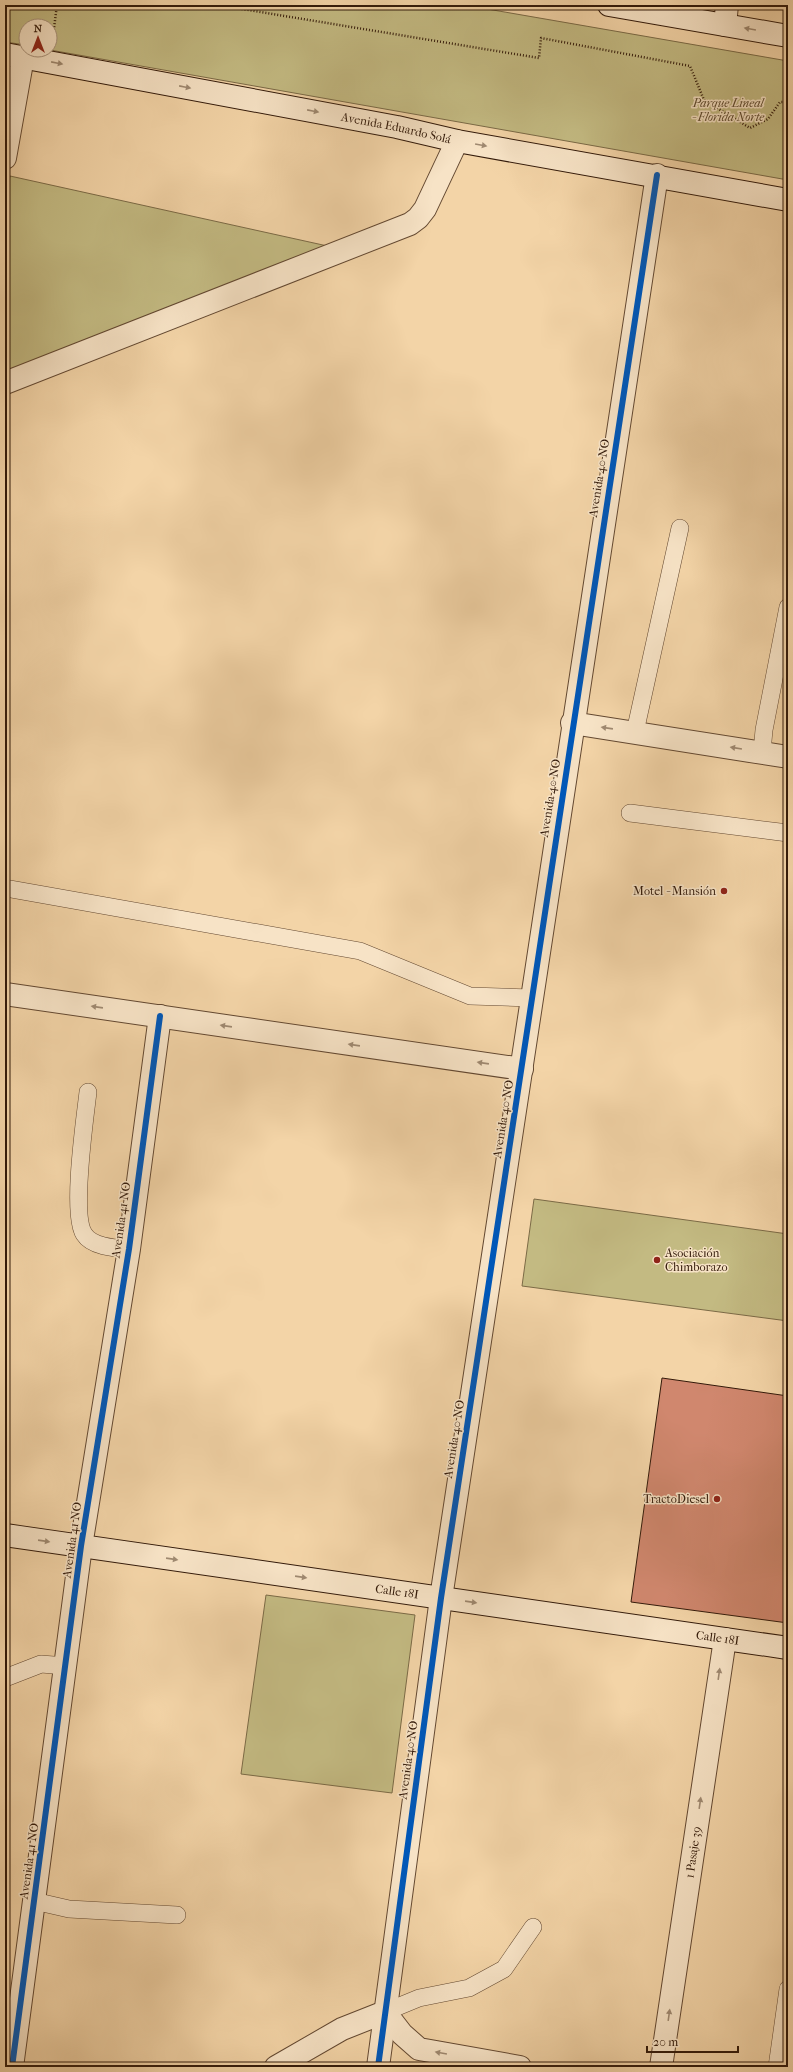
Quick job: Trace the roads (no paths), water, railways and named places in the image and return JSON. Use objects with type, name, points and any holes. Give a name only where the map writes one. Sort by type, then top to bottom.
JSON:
[{"type":"street","points":[[609,5],[726,15],[788,36]]},
{"type":"street","points":[[5,158],[14,55]]},
{"type":"street","name":"Avenida Eduardo Solá","points":[[14,55],[389,125],[456,141],[656,175],[788,200]]},
{"type":"street","points":[[5,383],[410,224],[418,218],[425,209],[456,141]]},
{"type":"street","name":"Avenida 40 NO","points":[[378,2067],[441,1598],[656,175]]},
{"type":"street","points":[[572,723],[788,757]]},
{"type":"street","points":[[5,994],[522,1069]]},
{"type":"street","name":"Avenida 41 NO","points":[[12,2067],[81,1546],[129,1249],[160,1016]]},
{"type":"street","name":"Calle 18I","points":[[5,1535],[788,1648]]},
{"type":"street","name":"1 Pasaje 39","points":[[661,2067],[724,1639]]},
{"type":"street","points":[[276,2067],[342,2029],[385,2012],[402,2034],[419,2049],[520,2067]]},
{"type":"lane","points":[[635,732],[680,528]]},
{"type":"lane","points":[[762,752],[764,730],[788,607]]},
{"type":"lane","points":[[630,813],[788,833]]},
{"type":"lane","points":[[5,888],[338,946],[367,954],[470,996],[531,998]]},
{"type":"lane","points":[[88,1092],[81,1148],[78,1220],[84,1235],[93,1241],[110,1247],[129,1249]]},
{"type":"lane","points":[[5,1678],[41,1664],[66,1666]]},
{"type":"lane","points":[[34,1901],[69,1909],[177,1915]]},
{"type":"lane","points":[[385,2012],[419,1998],[469,1988],[504,1969],[533,1926]]},
{"type":"lane","points":[[777,2067],[788,1989]]},
{"type":"place","name":"Motel - Mansión","points":[[724,891]]},
{"type":"place","name":"Asociación Chimborazo","points":[[657,1260]]},
{"type":"place","name":"TractoDiesel","points":[[717,1499]]},
{"type":"park label","name":"Parque Lineal - Florida Norte","points":[[728,110]]}]
